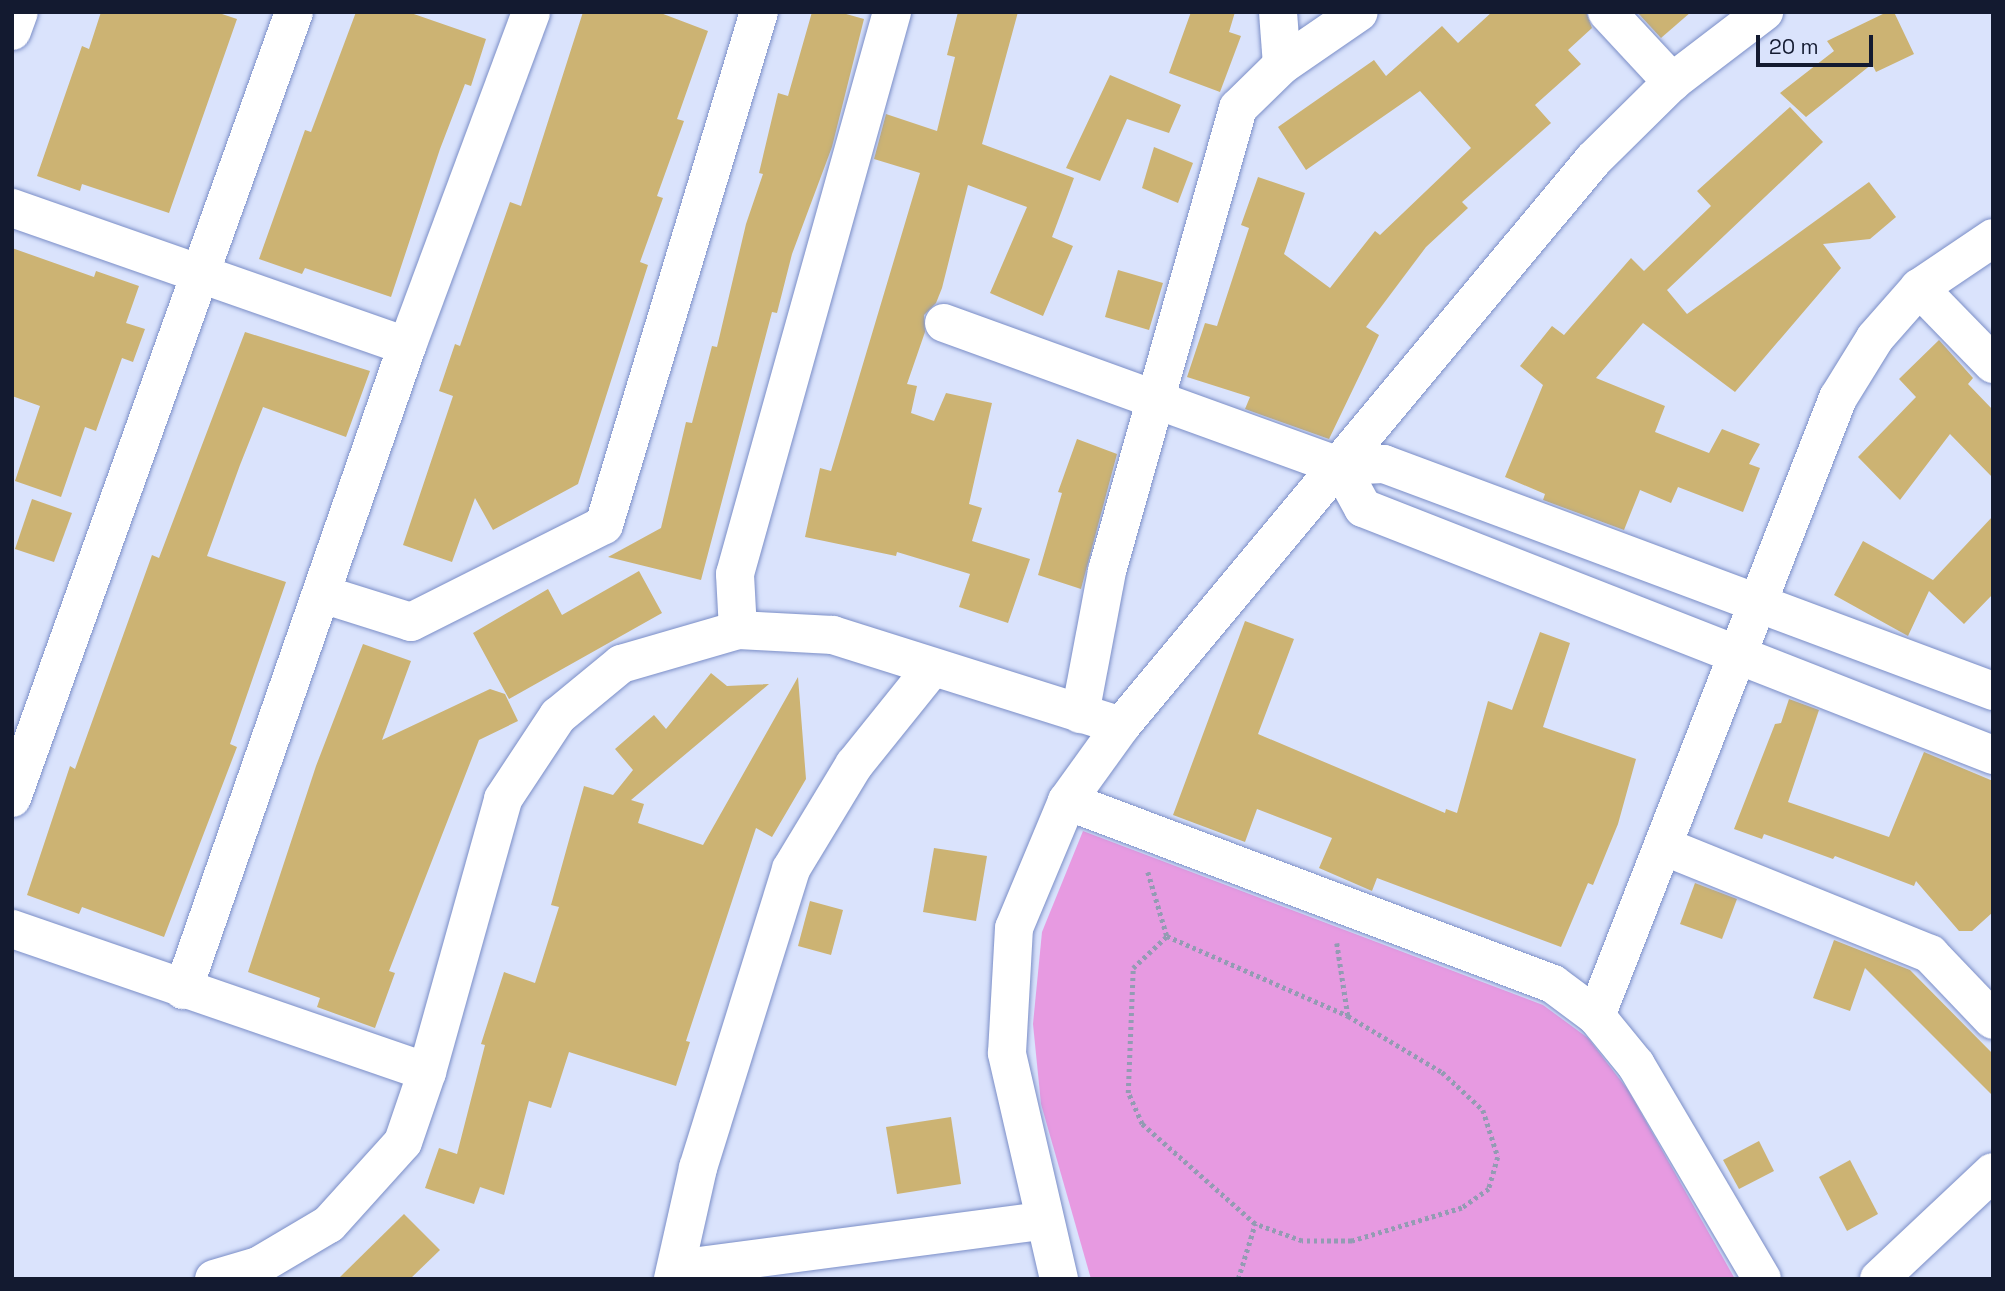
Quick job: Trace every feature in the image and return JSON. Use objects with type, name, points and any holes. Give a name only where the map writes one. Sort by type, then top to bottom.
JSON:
[{"type":"street","points":[[12,31],[19,12]]},
{"type":"street","points":[[12,798],[294,12]]},
{"type":"street","points":[[183,990],[407,346],[531,12]]},
{"type":"street","points":[[322,594],[411,622],[604,525],[759,12]]},
{"type":"street","points":[[738,630],[735,574],[892,12]]},
{"type":"street","points":[[1278,12],[1282,65]]},
{"type":"street","points":[[1080,713],[1107,571],[1238,108],[1282,65],[1359,12]]},
{"type":"street","points":[[1607,12],[1672,82]]},
{"type":"street","points":[[1059,1279],[1043,1221],[1007,1053],[1014,928],[1067,802],[1121,726],[1593,160],[1672,82],[1765,12]]},
{"type":"street","points":[[12,208],[407,346]]},
{"type":"street","points":[[1596,1016],[1838,398],[1875,338],[1919,288],[1993,238]]},
{"type":"street","points":[[1919,288],[1993,364]]},
{"type":"street","points":[[944,323],[1154,402],[1340,466],[1384,464],[1993,691]]},
{"type":"street","points":[[1340,466],[1363,508],[1993,755]]},
{"type":"street","points":[[214,1279],[258,1266],[329,1224],[403,1142],[427,1072],[503,799],[558,716],[621,664],[738,630],[833,635],[1121,726]]},
{"type":"street","points":[[932,668],[854,765],[791,869],[698,1168],[675,1274],[1043,1221]]},
{"type":"street","points":[[1067,802],[1553,984],[1596,1016],[1636,1065],[1762,1279]]},
{"type":"street","points":[[1663,846],[1930,954],[1993,1020]]},
{"type":"street","points":[[12,929],[427,1072]]},
{"type":"street","points":[[1879,1279],[1993,1172]]},
{"type":"path","points":[[1131,825],[1167,936],[1348,1016],[1441,1072],[1483,1110],[1498,1157],[1489,1189],[1462,1208],[1352,1241],[1302,1241],[1255,1224],[1142,1124],[1128,1093],[1133,968],[1167,936]]},
{"type":"path","points":[[1332,901],[1348,1016]]},
{"type":"path","points":[[1238,1279],[1255,1224]]},
{"type":"shaded area","points":[[1083,831],[1543,1005],[1588,1038],[1628,1090],[1735,1279],[1091,1279],[1041,1104],[1033,1024],[1042,932]]},
{"type":"building","points":[[101,12],[216,12],[237,19],[169,213],[82,184],[80,191],[37,176],[82,46],[89,49]]},
{"type":"building","points":[[356,12],[408,12],[486,39],[471,86],[465,84],[440,149],[391,297],[305,268],[302,274],[259,259],[305,130],[311,132]]},
{"type":"building","points":[[583,12],[658,12],[708,31],[677,119],[684,121],[657,196],[663,198],[640,262],[648,265],[578,484],[493,530],[475,498],[452,562],[403,545],[453,396],[439,391],[455,344],[460,346],[510,202],[521,206]]},
{"type":"building","points":[[812,12],[839,12],[864,19],[832,147],[792,254],[777,313],[772,312],[701,580],[608,557],[661,528],[686,422],[692,423],[712,346],[717,347],[746,224],[763,174],[759,173],[778,93],[788,96]]},
{"type":"building","points":[[958,12],[1018,12],[982,144],[1074,178],[1052,237],[1073,246],[1043,316],[990,293],[1027,207],[968,185],[942,288],[936,303],[924,315],[925,332],[907,384],[917,386],[911,413],[934,421],[946,393],[992,403],[969,504],[982,508],[972,541],[1030,559],[1008,623],[959,607],[970,574],[897,552],[896,556],[805,537],[820,468],[831,471],[920,173],[874,159],[886,114],[937,131],[955,57],[947,55]]},
{"type":"building","points":[[1191,12],[1235,12],[1229,32],[1241,36],[1220,92],[1169,73]]},
{"type":"building","points":[[1492,12],[1586,12],[1592,28],[1568,50],[1581,64],[1535,105],[1551,123],[1462,202],[1468,208],[1426,247],[1366,327],[1379,335],[1329,439],[1245,409],[1250,397],[1187,377],[1205,323],[1217,326],[1249,228],[1241,225],[1258,177],[1305,193],[1284,254],[1330,288],[1375,231],[1380,235],[1471,148],[1420,91],[1306,170],[1278,127],[1374,60],[1386,76],[1442,26],[1458,43]]},
{"type":"building","points":[[1637,12],[1691,12],[1661,38]]},
{"type":"building","points":[[1887,12],[1894,12],[1914,54],[1876,72],[1872,64],[1806,117],[1780,93],[1834,51],[1827,41]]},
{"type":"building","points":[[1110,75],[1181,105],[1169,133],[1127,119],[1100,181],[1066,168]]},
{"type":"building","points":[[1790,107],[1823,142],[1667,290],[1687,314],[1869,182],[1896,217],[1870,239],[1823,244],[1841,268],[1735,392],[1643,323],[1596,378],[1665,406],[1655,432],[1709,453],[1722,429],[1760,444],[1749,464],[1760,468],[1743,512],[1678,487],[1671,503],[1640,490],[1624,530],[1543,500],[1545,494],[1505,477],[1543,385],[1520,366],[1552,326],[1564,335],[1631,258],[1644,271],[1711,206],[1697,191]]},
{"type":"building","points":[[1154,147],[1193,163],[1178,203],[1142,188]]},
{"type":"building","points":[[12,248],[94,277],[96,271],[139,286],[126,323],[145,329],[133,362],[122,358],[96,431],[85,427],[61,497],[15,481],[40,406],[12,396]]},
{"type":"building","points":[[1118,270],[1163,283],[1149,330],[1105,317]]},
{"type":"building","points":[[245,332],[370,371],[346,437],[263,407],[240,465],[207,556],[286,582],[230,744],[237,747],[164,937],[82,907],[79,914],[27,895],[70,766],[75,769],[152,555],[159,558]]},
{"type":"building","points":[[1939,340],[1973,378],[1968,384],[1993,410],[1993,478],[1950,434],[1900,500],[1858,457],[1916,397],[1899,379]]},
{"type":"building","points":[[1077,439],[1117,454],[1081,589],[1038,575],[1062,493],[1058,492]]},
{"type":"building","points":[[32,499],[72,513],[54,562],[15,549]]},
{"type":"building","points":[[1993,516],[1993,594],[1964,624],[1929,591],[1908,636],[1834,595],[1863,541],[1933,580]]},
{"type":"building","points":[[639,571],[662,613],[509,699],[473,633],[548,589],[562,615]]},
{"type":"building","points":[[1245,621],[1294,639],[1258,734],[1445,813],[1446,809],[1457,813],[1488,701],[1512,710],[1540,632],[1570,643],[1543,727],[1636,759],[1618,824],[1593,885],[1588,883],[1561,947],[1377,878],[1372,891],[1319,868],[1332,838],[1257,809],[1245,842],[1173,815]]},
{"type":"building","points":[[363,644],[411,661],[382,740],[490,689],[505,694],[518,721],[479,740],[389,971],[395,973],[375,1028],[317,1007],[320,998],[248,972],[316,766]]},
{"type":"building","points":[[711,673],[727,686],[769,684],[631,800],[644,804],[638,823],[703,845],[798,677],[806,779],[772,837],[756,828],[686,1041],[690,1042],[676,1086],[569,1052],[551,1108],[529,1101],[504,1195],[480,1187],[474,1204],[425,1188],[439,1148],[457,1154],[485,1045],[481,1044],[504,972],[535,983],[559,907],[551,905],[584,786],[613,795],[633,770],[615,749],[654,715],[666,729]]},
{"type":"building","points":[[1789,699],[1819,710],[1788,802],[1889,837],[1924,752],[1993,781],[1993,912],[1972,931],[1959,931],[1916,881],[1914,886],[1835,856],[1833,859],[1764,834],[1762,839],[1734,829],[1775,724],[1781,723]]},
{"type":"building","points":[[934,848],[987,856],[976,921],[923,912]]},
{"type":"building","points":[[1695,883],[1737,899],[1722,939],[1680,924]]},
{"type":"building","points":[[810,901],[843,910],[831,955],[798,946]]},
{"type":"building","points":[[1834,940],[1910,970],[1993,1054],[1993,1096],[1865,968],[1850,1011],[1813,998]]},
{"type":"building","points":[[951,1117],[961,1184],[897,1194],[886,1127]]},
{"type":"building","points":[[1759,1141],[1774,1171],[1739,1189],[1723,1160]]},
{"type":"building","points":[[1850,1160],[1878,1214],[1847,1231],[1819,1177]]},
{"type":"building","points":[[404,1214],[440,1250],[410,1279],[338,1279]]}]
